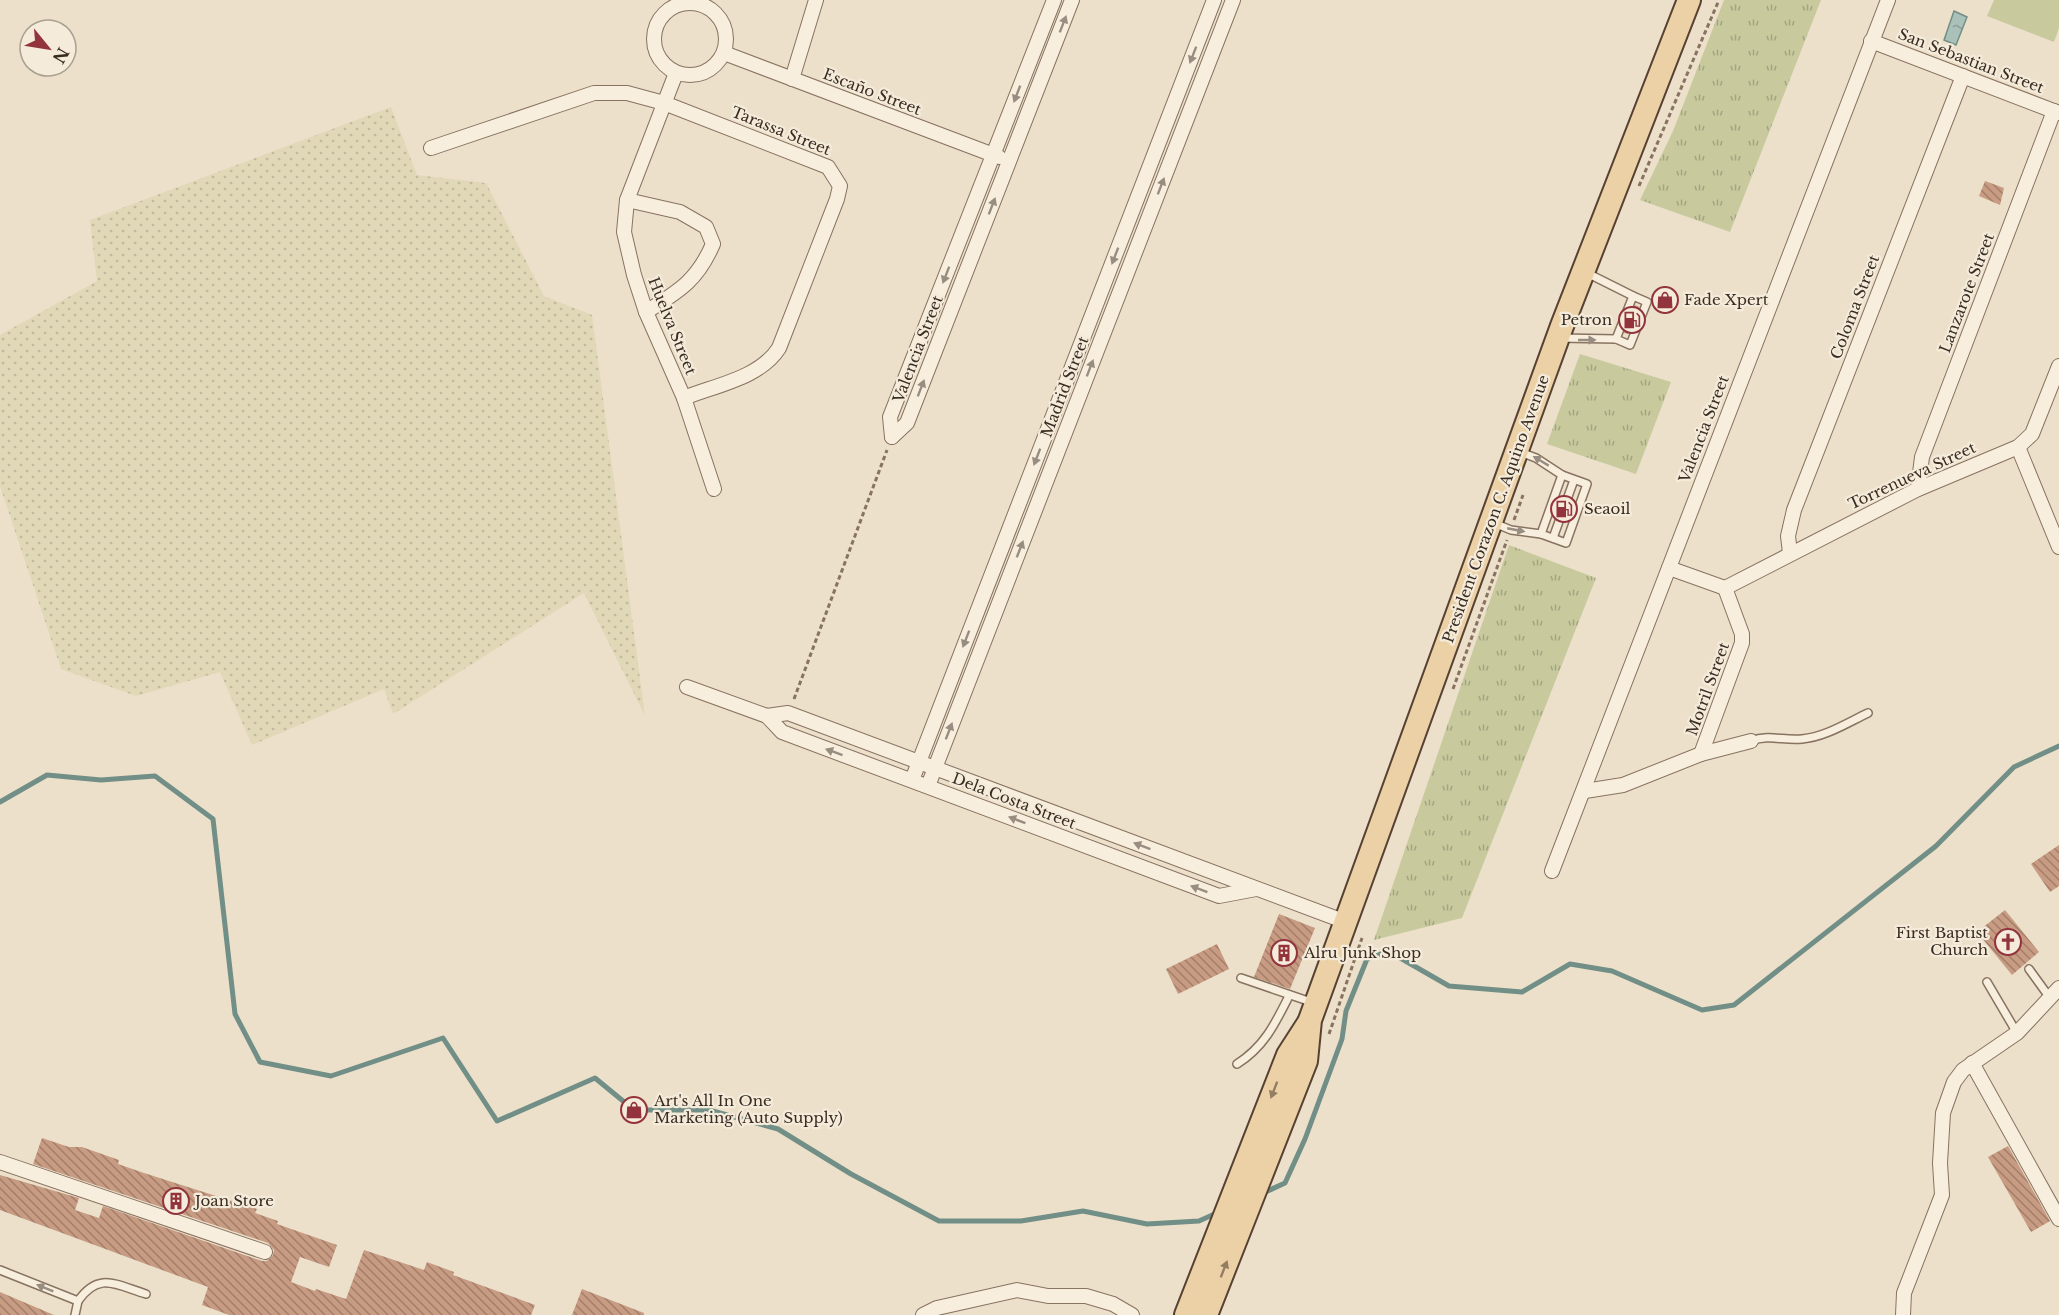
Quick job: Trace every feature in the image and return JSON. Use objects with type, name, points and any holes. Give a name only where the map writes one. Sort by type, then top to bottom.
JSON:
[{"type":"main road","name":"President Corazon C. Aquino Avenue","points":[[1206,1315],[1259,1182],[1313,1012],[1355,928],[1501,526],[1518,451],[1558,338],[1689,0]]},
{"type":"main road","name":"President Corazon C. Aquino Avenue","points":[[1186,1315],[1233,1194],[1297,1058]]},
{"type":"street","points":[[792,79],[816,0]]},
{"type":"street","name":"Valencia Street","points":[[892,437],[890,417],[1054,0]]},
{"type":"street","name":"Valencia Street","points":[[892,437],[907,423],[1072,0]]},
{"type":"street","name":"Madrid Street","points":[[912,780],[1214,0]]},
{"type":"street","name":"Madrid Street","points":[[928,786],[1233,0]]},
{"type":"street","name":"Valencia Street","points":[[1552,871],[1585,791],[1888,0]]},
{"type":"street","points":[[671,3],[693,3],[714,11],[725,30],[724,53],[709,70],[698,74],[676,73],[659,58],[654,36],[657,26],[671,3]]},
{"type":"street","name":"San Sebastian Street","points":[[1871,41],[2057,112]]},
{"type":"street","name":"Escaño Street","points":[[724,53],[1010,161]]},
{"type":"street","name":"Huelva Street","points":[[676,73],[627,200],[624,232],[646,312],[684,398],[714,489]]},
{"type":"street","name":"Coloma Street","points":[[1790,553],[1788,536],[1794,510],[1963,76]]},
{"type":"street","name":"Tarassa Street","points":[[431,148],[594,93],[627,93],[664,103],[828,167],[840,186],[830,219],[785,336],[772,359],[760,368],[684,398]]},
{"type":"street","name":"Lanzarote Street","points":[[1918,489],[1922,457],[2057,112]]},
{"type":"street","points":[[627,200],[680,212],[706,227],[713,244],[703,267],[687,286],[646,312]]},
{"type":"street","points":[[2059,366],[2032,434],[2018,447],[2059,547]]},
{"type":"street","name":"Torrenueva Street","points":[[1725,588],[1918,489],[2018,447]]},
{"type":"street","points":[[1669,568],[1725,588]]},
{"type":"street","name":"Motril Street","points":[[1701,754],[1742,642],[1742,634],[1725,588]]},
{"type":"street","name":"Dela Costa Street","points":[[687,687],[767,716],[782,732],[1220,896],[1256,889]]},
{"type":"street","name":"Dela Costa Street","points":[[767,716],[788,713],[1355,928]]},
{"type":"street","points":[[1585,791],[1623,785],[1701,754],[1751,741]]},
{"type":"street","points":[[1903,1315],[1904,1293],[1942,1195],[1940,1163],[1943,1113],[1957,1077],[1972,1063],[2017,1033],[2054,993]]},
{"type":"street","points":[[1972,1063],[2059,1219]]},
{"type":"street","points":[[0,1162],[266,1252]]},
{"type":"street","points":[[923,1315],[938,1308],[1017,1290],[1048,1296],[1086,1296],[1113,1304],[1130,1315]]},
{"type":"lane","points":[[1558,338],[1616,339],[1630,345],[1647,302],[1583,271]]},
{"type":"lane","points":[[1616,339],[1633,296]]},
{"type":"lane","points":[[1501,526],[1541,534],[1566,543],[1587,484],[1562,475],[1536,458],[1518,451]]},
{"type":"lane","points":[[1541,534],[1562,475]]},
{"type":"lane","points":[[1553,538],[1574,480]]},
{"type":"lane","points":[[1751,741],[1769,736],[1789,739],[1813,738],[1868,713]]},
{"type":"lane","points":[[2029,969],[2054,993]]},
{"type":"lane","points":[[1241,978],[1289,996],[1313,1012]]},
{"type":"lane","points":[[1987,982],[2017,1033]]},
{"type":"lane","points":[[1236,1064],[1264,1042],[1289,996]]},
{"type":"lane","points":[[0,1270],[78,1301]]},
{"type":"lane","points":[[75,1315],[78,1301],[87,1288],[104,1281],[146,1294]]},
{"type":"path","points":[[1638,189],[1719,0]]},
{"type":"path","points":[[788,713],[892,437]]},
{"type":"path","points":[[1452,690],[1501,526]]},
{"type":"path","points":[[1326,1044],[1351,978],[1355,928]]},
{"type":"shaded area","points":[[391,107],[417,175],[486,183],[544,296],[592,315],[645,716],[584,593],[393,714],[384,689],[252,745],[220,672],[136,696],[61,669],[0,486],[0,335],[97,281],[90,220]]},
{"type":"green space","points":[[1724,0],[1821,0],[1730,232],[1640,200],[1673,131]]},
{"type":"green space","points":[[1994,0],[2059,0],[2059,28],[2054,42],[1987,16]]},
{"type":"green space","points":[[1580,354],[1671,382],[1636,474],[1547,444]]},
{"type":"green space","points":[[1509,545],[1596,578],[1462,918],[1374,940]]},
{"type":"water","points":[[1954,11],[1967,17],[1956,45],[1944,40]]},
{"type":"building","points":[[1985,181],[2004,188],[2000,205],[1979,196]]},
{"type":"building","points":[[1635,305],[1639,307],[1628,334],[1624,333]]},
{"type":"building","points":[[2059,845],[2059,886],[2050,892],[2031,864]]},
{"type":"building","name":"First Baptist Church","points":[[2005,910],[2039,952],[2012,975],[1977,932]]},
{"type":"building","name":"Alru Junk Shop","points":[[1279,914],[1315,928],[1290,989],[1254,977]]},
{"type":"building","points":[[1217,944],[1229,969],[1178,994],[1166,969]]},
{"type":"building","points":[[42,1138],[69,1147],[82,1147],[119,1160],[118,1164],[257,1209],[255,1213],[278,1221],[277,1224],[337,1245],[329,1267],[300,1257],[291,1282],[315,1291],[316,1289],[346,1299],[364,1250],[424,1270],[427,1262],[454,1272],[453,1275],[535,1305],[531,1315],[229,1315],[202,1305],[208,1287],[0,1210],[0,1175],[79,1198],[75,1210],[99,1218],[103,1206],[262,1261],[267,1261],[273,1255],[274,1250],[268,1243],[33,1164]]},
{"type":"building","points":[[2008,1146],[2050,1221],[2031,1232],[1988,1157]]},
{"type":"building","points":[[582,1289],[644,1313],[644,1315],[572,1315]]},
{"type":"building","points":[[0,1292],[54,1315],[0,1315]]},
{"type":"waterway","points":[[1261,1194],[1285,1183],[1305,1139],[1342,1039],[1346,1011],[1367,959],[1388,951],[1449,986],[1522,992],[1570,964],[1612,971],[1702,1010],[1734,1005],[1936,846],[2014,767],[2059,746]]},
{"type":"waterway","points":[[0,802],[47,775],[101,780],[155,776],[213,819],[235,1014],[260,1062],[331,1076],[443,1038],[497,1121],[595,1078],[634,1110],[709,1110],[778,1129],[851,1174],[939,1221],[1021,1221],[1083,1211],[1147,1224],[1199,1221],[1219,1212]]},
{"type":"place","name":"Fade Xpert","points":[[1665,300]]},
{"type":"place","name":"Petron","points":[[1632,320]]},
{"type":"place","name":"Seaoil","points":[[1564,509]]},
{"type":"place","name":"First Baptist Church","points":[[2008,942]]},
{"type":"place","name":"Alru Junk Shop","points":[[1284,953]]},
{"type":"place","name":"Art's All In One Marketing (Auto Supply)","points":[[634,1110]]},
{"type":"place","name":"Joan Store","points":[[176,1201]]}]
